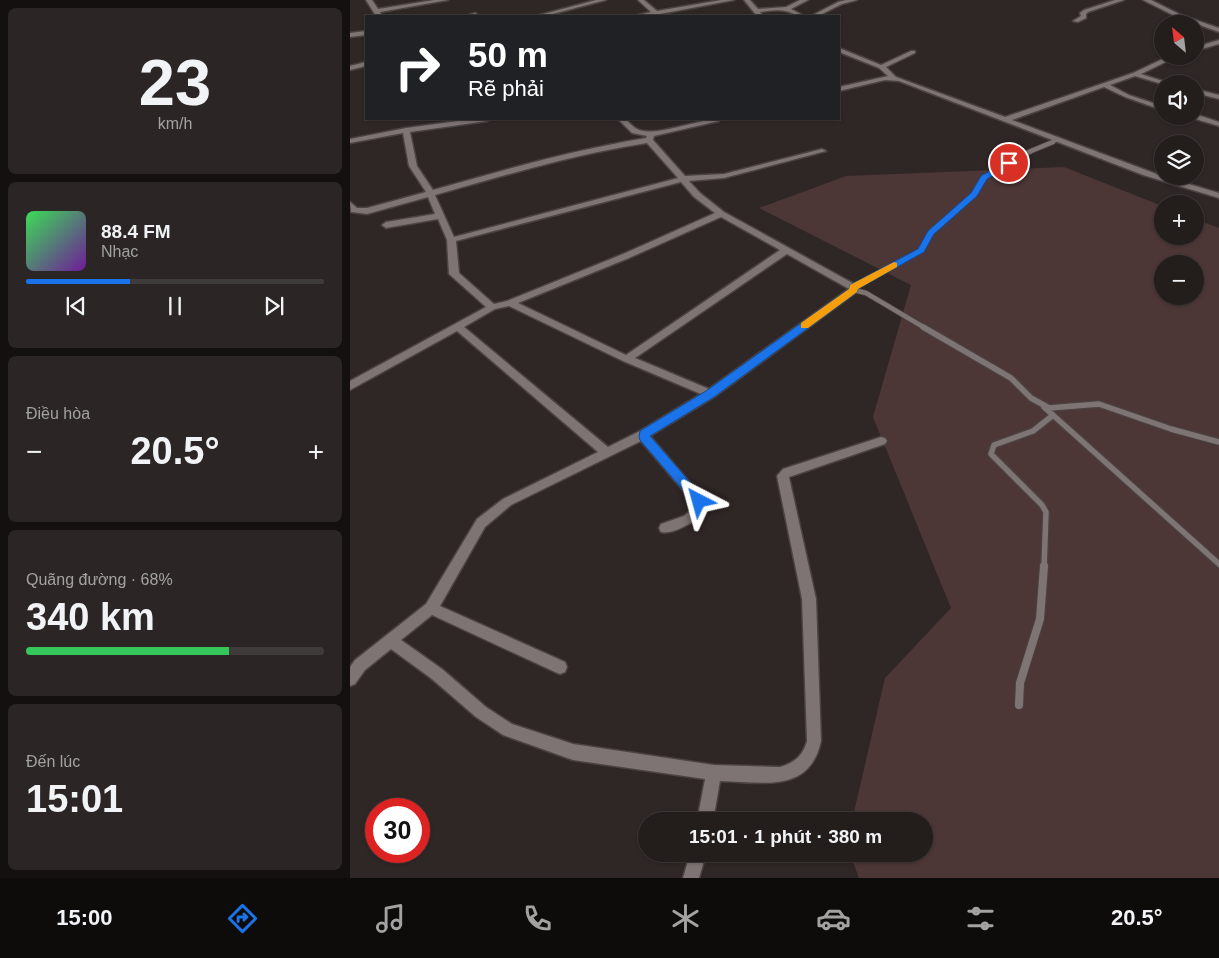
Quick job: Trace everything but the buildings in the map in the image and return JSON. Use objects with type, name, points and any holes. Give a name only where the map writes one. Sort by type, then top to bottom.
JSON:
[{"type":"street","points":[[369,0],[378,14],[445,0]]},
{"type":"street","points":[[542,15],[590,1],[603,0]]},
{"type":"street","points":[[641,0],[657,15],[731,0]]},
{"type":"street","points":[[747,0],[758,14],[779,8],[788,8],[806,0]]},
{"type":"street","points":[[816,15],[840,3],[854,0]]},
{"type":"street","points":[[1076,21],[1084,17],[1083,13],[1086,11],[1121,0]]},
{"type":"street","points":[[1146,0],[1179,16],[1219,30]]},
{"type":"street","points":[[788,8],[799,15]]},
{"type":"street","points":[[350,35],[365,33]]},
{"type":"street","points":[[1204,47],[1217,44]]},
{"type":"street","points":[[840,50],[881,67],[893,77],[1004,120],[1146,173],[1219,196]]},
{"type":"street","points":[[881,67],[913,52]]},
{"type":"street","points":[[350,68],[365,64]]},
{"type":"street","points":[[1004,120],[1156,65]]},
{"type":"street","points":[[1135,74],[1154,80]]},
{"type":"street","points":[[840,89],[893,77]]},
{"type":"street","points":[[1104,85],[1127,96],[1154,105]]},
{"type":"street","points":[[1204,93],[1219,97]]},
{"type":"street","points":[[1204,119],[1219,124]]},
{"type":"street","points":[[350,141],[439,122],[471,120]]},
{"type":"street","points":[[350,679],[360,665],[431,608],[481,523],[493,512],[507,502],[644,434],[710,394],[853,289],[721,214],[697,195],[650,138],[635,131],[622,120]]},
{"type":"street","points":[[350,205],[354,210],[367,210],[539,163],[650,138],[713,120]]},
{"type":"street","points":[[406,130],[413,166],[430,192],[451,240],[454,274],[492,307]]},
{"type":"street","points":[[451,240],[684,179],[724,176],[822,151]]},
{"type":"street","points":[[350,386],[492,307],[510,303],[626,256],[721,214]]},
{"type":"street","points":[[386,225],[440,216]]},
{"type":"street","points":[[627,359],[785,251]]},
{"type":"street","points":[[510,303],[627,359],[710,394]]},
{"type":"street","points":[[458,327],[606,452]]},
{"type":"street","points":[[644,434],[644,437],[699,501],[697,513],[688,519],[665,528]]},
{"type":"street","points":[[390,640],[438,674],[481,712],[508,730],[573,752],[714,774],[780,775],[792,771],[805,762],[811,754],[814,742],[809,599],[783,476],[787,472],[881,441]]},
{"type":"street","points":[[431,608],[560,667]]},
{"type":"street","points":[[707,812],[714,774]]},
{"type":"street","points":[[691,878],[696,862]]},
{"type":"lane","points":[[853,289],[921,250],[931,232],[974,194],[984,177],[1031,151],[1059,140]]},
{"type":"lane","points":[[853,289],[866,293],[1011,378],[1031,398],[1049,408],[1099,404],[1171,429],[1219,442]]},
{"type":"lane","points":[[1040,404],[1219,564]]},
{"type":"lane","points":[[1019,705],[1020,683],[1040,619],[1046,512],[1042,505],[990,451],[994,445],[1016,439],[1045,425],[1052,416]]},
{"type":"shaded area","points":[[1064,167],[1154,203],[1154,245],[1204,245],[1204,222],[1219,228],[1219,878],[859,878],[853,862],[933,862],[933,812],[854,812],[885,678],[951,608],[873,417],[911,285],[759,208],[846,176]]},
{"type":"slow traffic","points":[[804,325],[854,290],[853,288],[894,265]]},
{"type":"route","points":[[699,501],[644,437],[644,434],[710,394],[854,290],[853,288],[913,256],[921,250],[931,232],[974,194],[984,177],[1009,163]]}]
